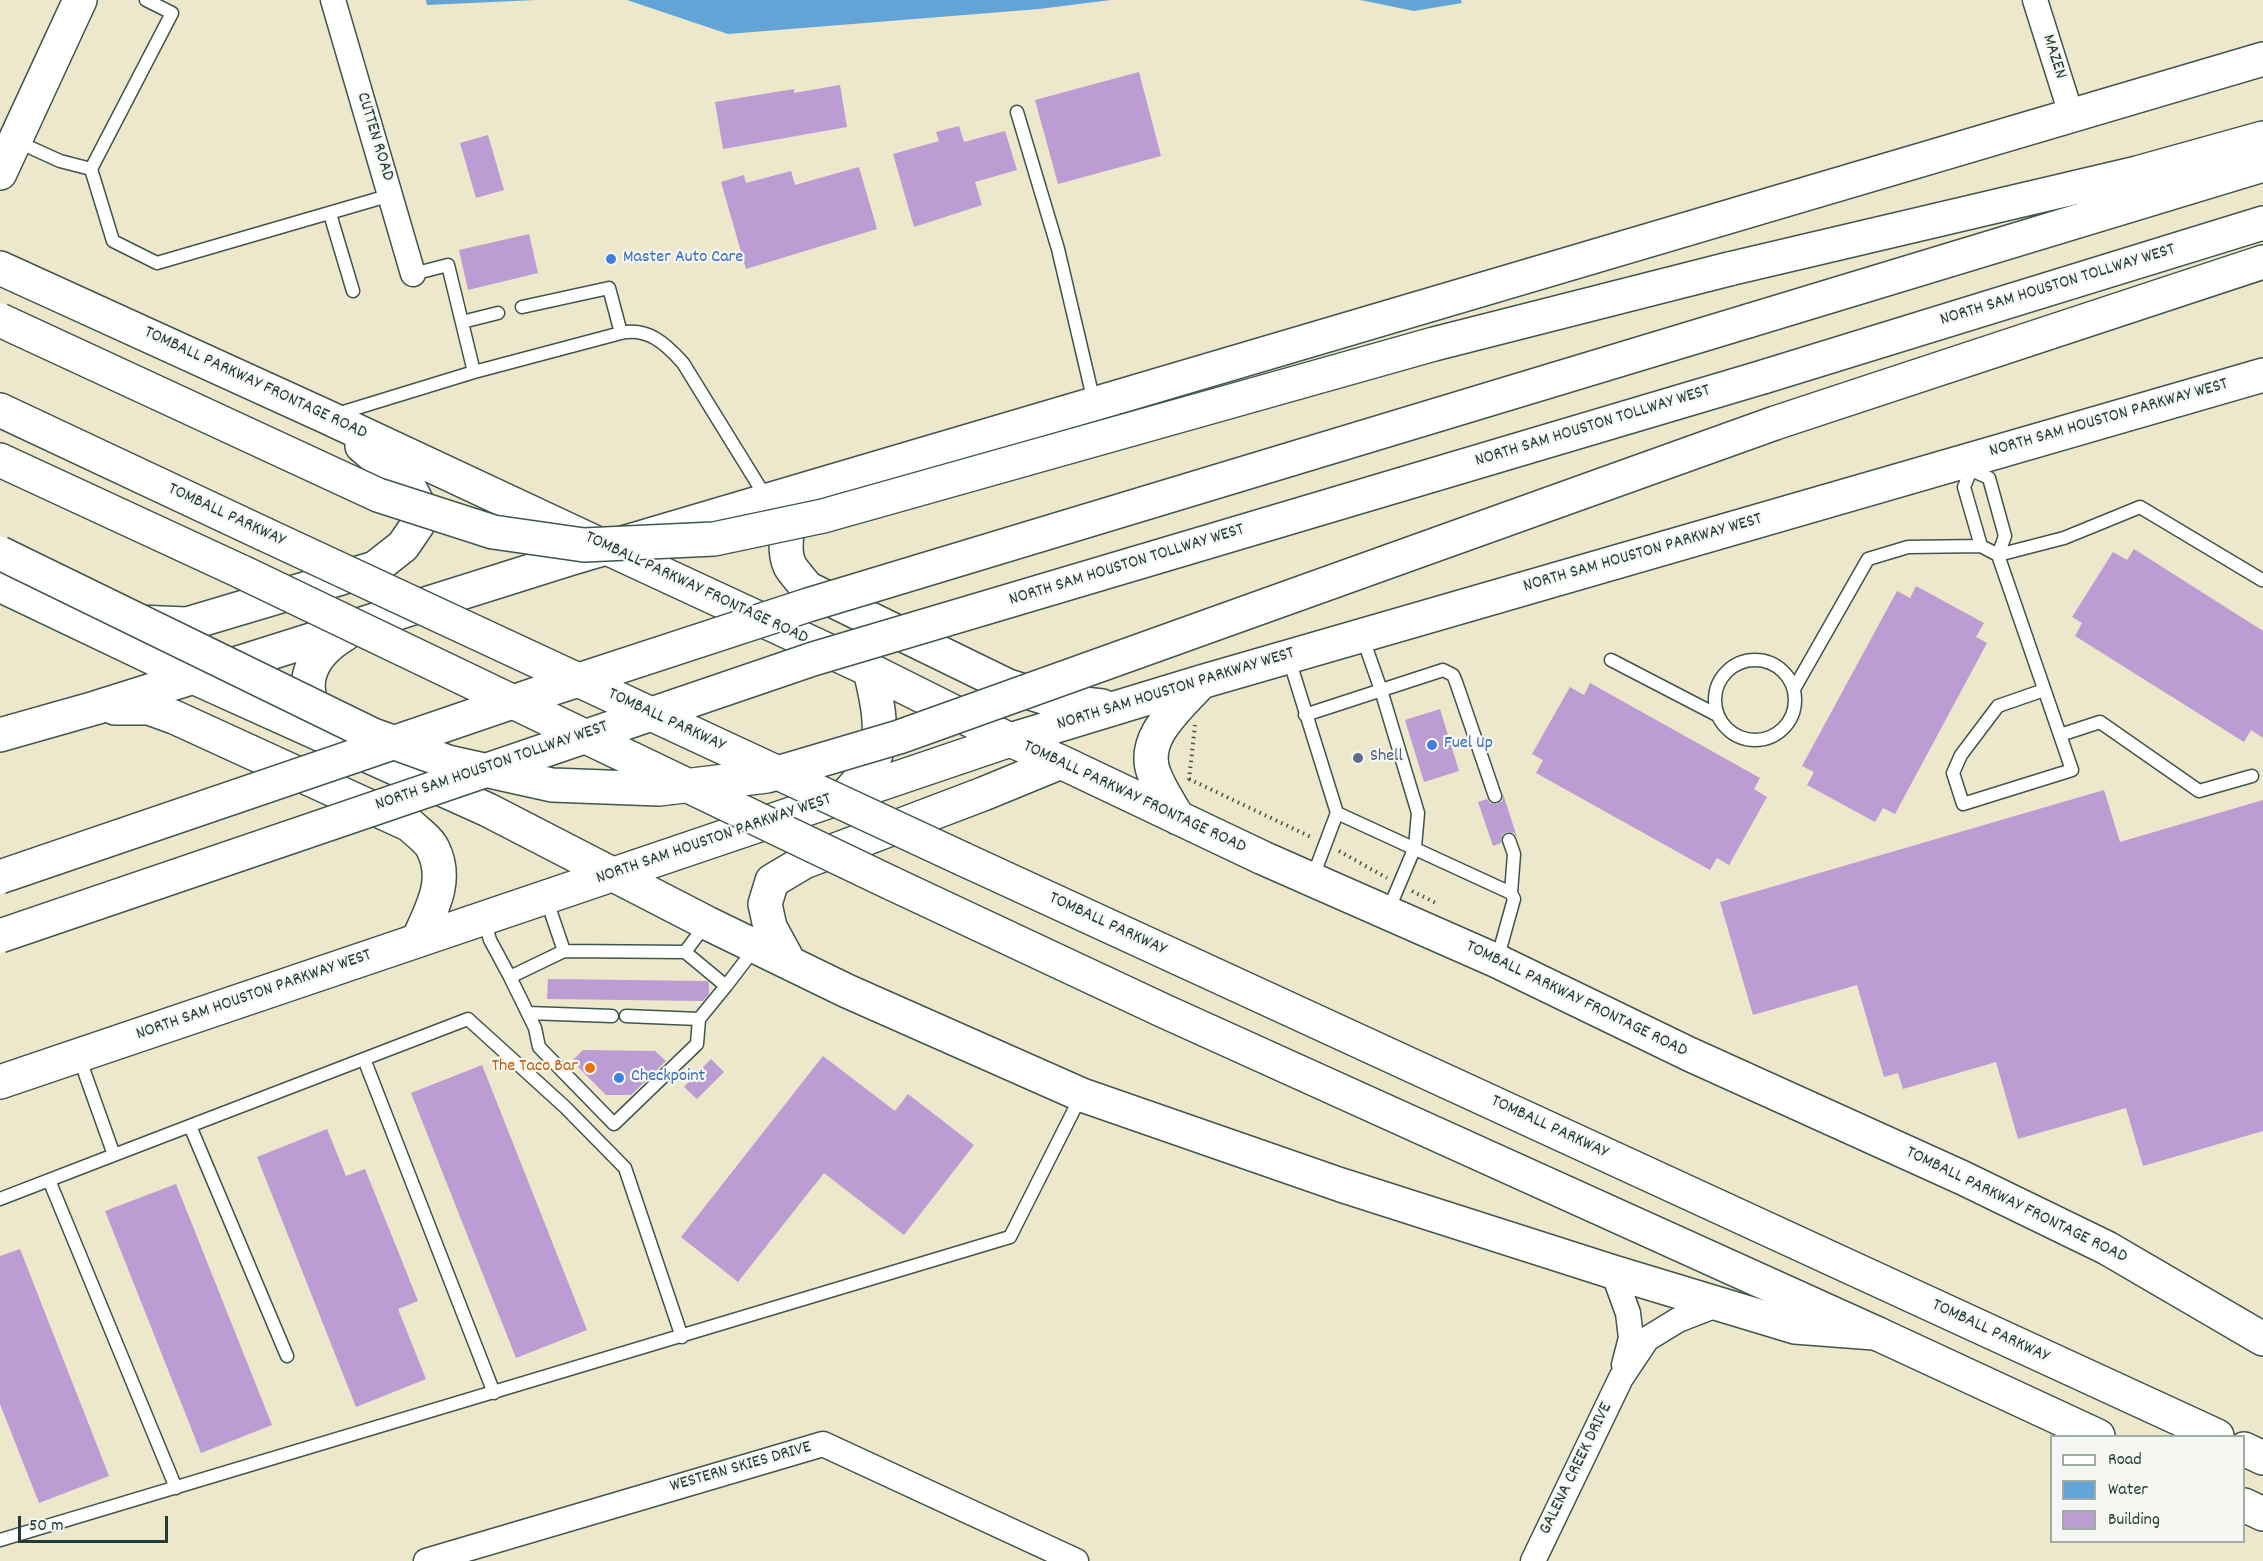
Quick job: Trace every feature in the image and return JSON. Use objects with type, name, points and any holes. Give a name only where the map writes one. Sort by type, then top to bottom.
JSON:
[{"type":"main road","points":[[0,173],[80,0]]},
{"type":"main road","points":[[0,735],[95,708],[191,676],[822,483],[2263,59]]},
{"type":"main road","points":[[0,320],[378,495],[493,532],[584,544],[714,539],[823,516],[1434,344],[1729,269],[2137,173],[2263,138]]},
{"type":"main road","points":[[0,877],[545,691],[808,605],[2263,165]]},
{"type":"main road","name":"NORTH SAM HOUSTON TOLLWAY WEST","points":[[0,936],[813,659],[1763,377],[2263,223]]},
{"type":"main road","points":[[0,553],[373,735],[448,762],[552,785],[659,789],[767,776],[899,737],[1775,423],[2263,262]]},
{"type":"main road","name":"TOMBALL PARKWAY FRONTAGE ROAD","points":[[0,268],[327,417],[870,670],[1010,740],[1061,762],[1182,802],[1312,880],[1393,899],[1497,961],[1689,1054],[1963,1178],[2097,1242],[2263,1339]]},
{"type":"main road","name":"NORTH SAM HOUSTON PARKWAY WEST","points":[[0,1082],[1010,740],[1362,635],[1970,465],[2263,375]]},
{"type":"main road","name":"TOMBALL PARKWAY","points":[[0,410],[2213,1435]]},
{"type":"main road","points":[[35,602],[120,621],[187,624],[375,568],[403,546],[418,524],[418,504],[408,485],[327,417]]},
{"type":"main road","points":[[0,459],[1164,1011],[1878,1334],[2094,1435]]},
{"type":"main road","points":[[822,483],[797,504],[786,530],[789,564],[807,588],[1008,686],[1056,701],[1118,707]]},
{"type":"main road","points":[[0,585],[191,676],[488,810],[612,875],[847,991],[1082,1095],[1341,1185],[1613,1272],[1795,1327],[1878,1334]]},
{"type":"main road","points":[[346,746],[329,732],[316,715],[308,690],[309,673],[323,650],[364,623]]},
{"type":"main road","points":[[846,795],[867,771],[876,754],[879,727],[878,703],[870,670]]},
{"type":"main road","points":[[1182,802],[1154,775],[1150,757],[1153,742],[1166,721],[1201,682]]},
{"type":"main road","points":[[95,708],[149,708],[174,717],[410,825],[433,847],[440,871],[439,894],[418,940]]},
{"type":"main road","points":[[789,962],[770,927],[765,904],[772,881],[804,862],[1061,762]]},
{"type":"main road","points":[[2245,1449],[2263,1458]]},
{"type":"main road","points":[[2245,1505],[2263,1514]]},
{"type":"street","name":"CUTTEN ROAD","points":[[333,0],[413,274]]},
{"type":"street","name":"MAZEN","points":[[2035,0],[2071,114]]},
{"type":"street","name":"GALENA CREEK DRIVE","points":[[1613,1272],[1629,1313],[1631,1338],[1621,1378]]},
{"type":"street","name":"GALENA CREEK DRIVE","points":[[1533,1561],[1621,1378],[1647,1339],[1678,1320],[1719,1304]]},
{"type":"street","name":"WESTERN SKIES DRIVE","points":[[426,1561],[823,1444],[1076,1561]]},
{"type":"lane","points":[[146,0],[172,13],[91,169],[113,241],[157,263],[391,195]]},
{"type":"lane","points":[[1017,112],[1058,249],[1095,403]]},
{"type":"lane","points":[[15,140],[60,161],[91,169]]},
{"type":"lane","points":[[330,214],[352,291]]},
{"type":"lane","points":[[413,274],[448,265],[474,372]]},
{"type":"lane","points":[[522,307],[609,288],[621,333]]},
{"type":"lane","points":[[462,322],[498,313]]},
{"type":"lane","points":[[327,417],[474,372],[621,333],[644,332],[668,346],[683,363],[768,500]]},
{"type":"lane","points":[[1981,546],[1964,487],[1970,465],[1989,478],[2005,536],[1998,555],[2072,770],[1963,804],[1953,773],[1961,755],[1998,706],[2044,690]]},
{"type":"lane","points":[[1794,689],[1868,559],[1908,547],[1981,546],[1998,555],[2064,538],[2140,507],[2263,578]]},
{"type":"lane","points":[[1362,635],[1418,813],[1415,847],[1393,899]]},
{"type":"lane","points":[[1288,657],[1337,813],[1312,880]]},
{"type":"lane","points":[[1754,659],[1768,661],[1779,667],[1789,677],[1796,703],[1785,727],[1774,735],[1761,740],[1741,737],[1725,727],[1717,715],[1714,702],[1715,689],[1721,677],[1742,661],[1754,659]]},
{"type":"lane","points":[[1611,660],[1717,715]]},
{"type":"lane","points":[[1305,715],[1443,670],[1453,675],[1495,796]]},
{"type":"lane","points":[[2060,735],[2100,722],[2199,791],[2252,776]]},
{"type":"lane","points":[[1337,813],[1511,893]]},
{"type":"lane","points":[[1497,961],[1514,899],[1511,893],[1514,854],[1509,840]]},
{"type":"lane","points":[[545,897],[564,951]]},
{"type":"lane","points":[[483,918],[490,940],[535,1028],[539,1047],[614,1124],[697,1044],[699,1018],[756,947]]},
{"type":"lane","points":[[685,952],[706,922]]},
{"type":"lane","points":[[510,977],[564,951],[685,952],[726,986]]},
{"type":"lane","points":[[528,1013],[612,1016]]},
{"type":"lane","points":[[626,1016],[699,1018]]},
{"type":"lane","points":[[0,1199],[468,1019],[565,1107],[625,1168],[682,1337]]},
{"type":"lane","points":[[78,1056],[114,1155]]},
{"type":"lane","points":[[364,1059],[494,1393]]},
{"type":"lane","points":[[0,1540],[682,1337],[1010,1236],[1082,1095]]},
{"type":"lane","points":[[190,1126],[287,1356]]},
{"type":"lane","points":[[49,1180],[176,1488]]},
{"type":"path","points":[[1182,802],[1189,779],[1195,728],[1193,717]]},
{"type":"path","points":[[1189,779],[1326,844],[1393,899],[1441,906]]},
{"type":"water","points":[[426,0],[537,0],[427,5]]},
{"type":"water","points":[[627,0],[1111,0],[1039,9],[728,34]]},
{"type":"water","points":[[1360,0],[1461,0],[1462,3],[1414,11]]},
{"type":"building","points":[[1139,72],[1161,156],[1058,184],[1035,100]]},
{"type":"building","points":[[840,85],[847,127],[723,149],[715,102],[794,89],[794,93]]},
{"type":"building","points":[[959,126],[964,142],[1005,131],[1017,170],[975,182],[982,205],[914,227],[893,154],[939,141],[936,132]]},
{"type":"building","points":[[488,135],[504,190],[476,198],[460,143]]},
{"type":"building","points":[[859,167],[877,229],[746,269],[721,182],[744,175],[746,183],[791,171],[795,185]]},
{"type":"building","points":[[529,234],[538,273],[468,290],[459,250]]},
{"type":"building","points":[[2134,549],[2263,631],[2263,738],[2251,730],[2244,742],[2075,636],[2082,623],[2072,617],[2113,552],[2127,560]]},
{"type":"building","points":[[1916,586],[1984,623],[1976,637],[1987,643],[1895,814],[1883,808],[1875,822],[1807,785],[1814,772],[1802,766],[1897,591],[1910,598]]},
{"type":"building","points":[[1590,683],[1760,778],[1754,789],[1767,797],[1729,865],[1717,858],[1710,870],[1536,773],[1543,760],[1532,754],[1570,687],[1584,695]]},
{"type":"building","name":"Fuel Up","points":[[1440,709],[1459,771],[1424,782],[1405,720]]},
{"type":"building","points":[[2104,790],[2120,842],[2263,800],[2263,1131],[2143,1166],[2126,1108],[2018,1139],[1996,1062],[1903,1089],[1898,1073],[1884,1077],[1857,985],[1753,1015],[1720,902]]},
{"type":"building","points":[[1503,794],[1517,837],[1514,833],[1507,832],[1502,835],[1501,843],[1493,846],[1478,802],[1487,799],[1490,803],[1497,804],[1502,801]]},
{"type":"building","name":"Checkpoint","points":[[548,979],[707,981],[709,994],[703,1001],[547,999]]},
{"type":"building","name":"Checkpoint","points":[[583,1050],[655,1051],[666,1061],[631,1095],[606,1095],[572,1061]]},
{"type":"building","points":[[823,1056],[895,1111],[908,1094],[974,1145],[904,1235],[824,1173],[738,1282],[681,1237]]},
{"type":"building","points":[[711,1059],[724,1072],[697,1099],[684,1087]]},
{"type":"building","points":[[482,1065],[587,1330],[516,1358],[411,1093]]},
{"type":"building","points":[[327,1129],[346,1176],[365,1169],[418,1301],[398,1309],[426,1379],[356,1407],[257,1157]]},
{"type":"building","points":[[176,1184],[272,1425],[201,1453],[105,1211]]},
{"type":"building","points":[[20,1249],[109,1476],[39,1503],[0,1404],[0,1256]]},
{"type":"place","name":"Master Auto Care","points":[[611,259]]},
{"type":"place","name":"Fuel Up","points":[[1432,745]]},
{"type":"place","name":"Shell","points":[[1358,758]]},
{"type":"place","name":"The Taco Bar","points":[[590,1068]]},
{"type":"place","name":"Checkpoint","points":[[619,1078]]}]
